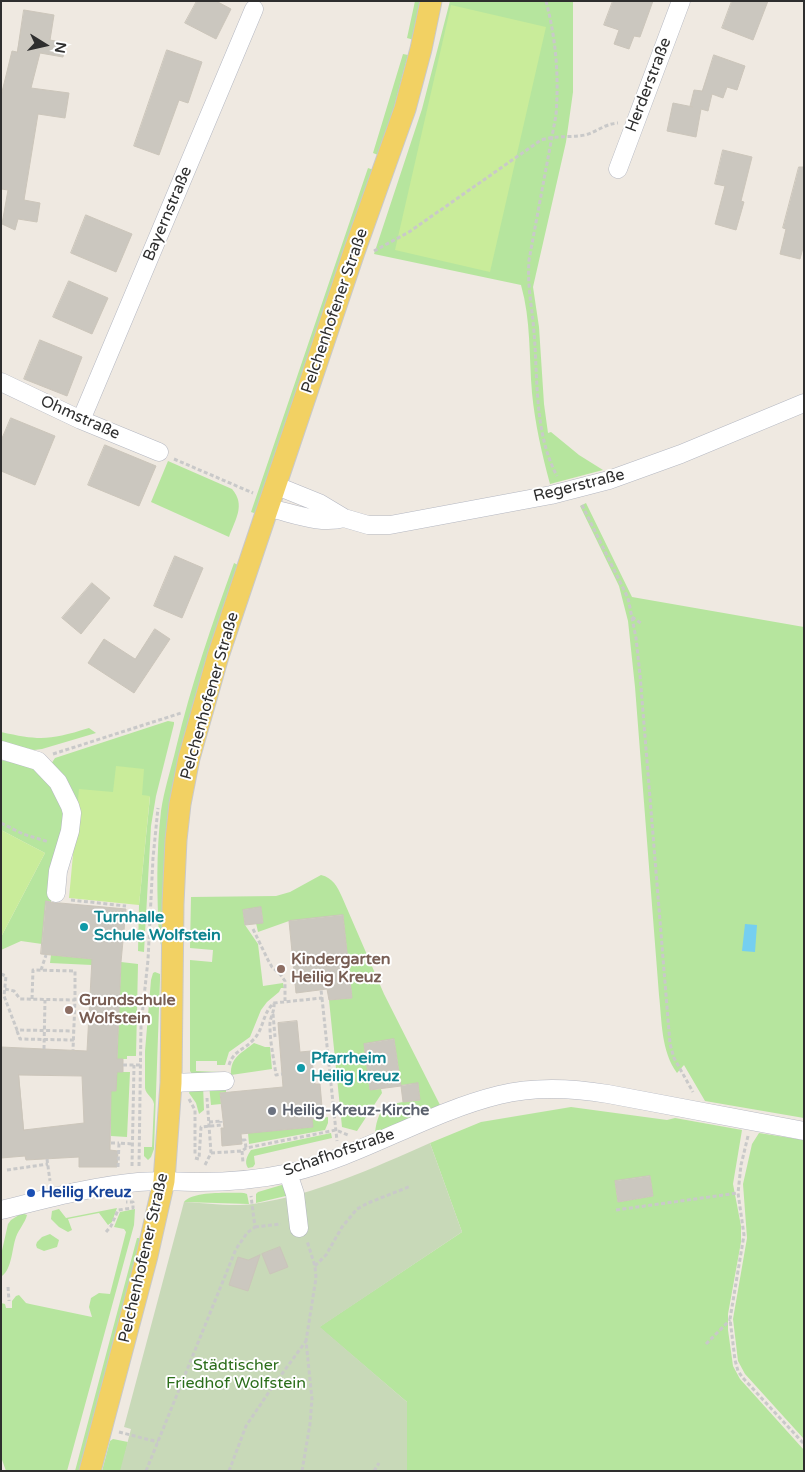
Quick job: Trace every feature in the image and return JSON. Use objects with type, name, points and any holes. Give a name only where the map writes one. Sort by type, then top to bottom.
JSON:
[{"type":"main road","name":"Pelchenhofener Straße","points":[[90,1471],[147,1256],[164,1181],[171,1083],[176,840],[182,795],[193,742],[218,656],[354,252],[405,109],[421,49],[431,1]]},
{"type":"street","name":"Herderstraße","points":[[618,169],[681,1]]},
{"type":"street","name":"Bayernstraße","points":[[81,420],[254,9]]},
{"type":"street","name":"Ohmstraße","points":[[1,382],[81,420],[158,452]]},
{"type":"street","name":"Regerstraße","points":[[276,486],[319,503],[344,518],[368,525],[390,525],[570,490],[609,480],[644,468],[804,403]]},
{"type":"street","name":"Regerstraße","points":[[269,508],[320,520],[336,521],[344,518]]},
{"type":"street","points":[[1,750],[38,761],[58,782],[70,806],[72,813],[70,831],[58,871],[61,896]]},
{"type":"street","points":[[171,1083],[227,1076]]},
{"type":"street","name":"Schafhofstraße","points":[[1,1210],[104,1187],[139,1182],[215,1182],[288,1173],[338,1157],[467,1105],[499,1095],[537,1090],[579,1089],[804,1131]]},
{"type":"street","points":[[288,1173],[295,1194],[299,1228]]},
{"type":"path","points":[[546,1],[555,41],[557,98],[527,280],[534,330],[540,410],[543,432],[554,472],[559,482],[570,490],[582,504],[623,587],[632,617],[640,675],[666,1012],[671,1051],[680,1070]]},
{"type":"path","points":[[354,252],[373,252],[409,232],[541,140],[552,136],[583,135],[602,126]]},
{"type":"path","points":[[158,452],[253,493]]},
{"type":"path","points":[[632,617],[642,624]]},
{"type":"path","points":[[38,761],[66,749],[181,713]]},
{"type":"path","points":[[1,823],[22,834],[47,840],[64,854]]},
{"type":"path","points":[[61,896],[126,906]]},
{"type":"path","points":[[253,928],[268,960],[285,981],[285,1001]]},
{"type":"path","points":[[41,970],[46,955]]},
{"type":"path","points":[[32,999],[33,970],[75,971],[73,1050]]},
{"type":"path","points":[[1,974],[6,976],[4,996],[20,1039],[74,1040]]},
{"type":"path","points":[[5,989],[14,991],[20,999],[75,1000]]},
{"type":"path","points":[[211,1153],[242,1151],[246,1148],[336,1130],[321,990]]},
{"type":"path","points":[[227,1076],[233,1055],[255,1040],[266,1011],[274,1003],[322,998]]},
{"type":"path","points":[[44,1049],[45,1000]]},
{"type":"path","points":[[274,1003],[270,1030],[276,1075],[282,1074]]},
{"type":"path","points":[[272,1014],[276,1037]]},
{"type":"path","points":[[17,1030],[74,1031]]},
{"type":"path","points":[[32,1039],[33,1031]]},
{"type":"path","points":[[57,1031],[57,1040]]},
{"type":"path","points":[[123,1065],[140,1065]]},
{"type":"path","points":[[132,1164],[134,1065]]},
{"type":"path","points":[[187,1097],[195,1110],[195,1156],[199,1158],[201,1127],[209,1125],[221,1126],[222,1121]]},
{"type":"path","points":[[204,1166],[211,1153],[208,1109]]},
{"type":"path","points":[[752,1122],[741,1165],[738,1193],[744,1235],[730,1319],[735,1360],[738,1371],[804,1444]]},
{"type":"path","points":[[242,1140],[245,1140],[246,1148]]},
{"type":"path","points":[[111,1143],[133,1144]]},
{"type":"path","points":[[118,1168],[119,1143]]},
{"type":"path","points":[[47,1159],[49,1177]]},
{"type":"path","points":[[6,1170],[48,1164]]},
{"type":"path","points":[[315,1266],[326,1255],[342,1227],[357,1209],[411,1186]]},
{"type":"path","points":[[616,1210],[738,1193]]},
{"type":"path","points":[[250,1196],[255,1227]]},
{"type":"path","points":[[106,1232],[111,1226],[118,1210],[133,1208],[133,1202]]},
{"type":"path","points":[[146,1471],[236,1249],[247,1233],[255,1227],[282,1224],[299,1228],[307,1239],[315,1266],[316,1278],[306,1341],[312,1399],[302,1471]]},
{"type":"path","points":[[8,1287],[9,1301]]},
{"type":"path","points":[[706,1344],[730,1319]]},
{"type":"path","points":[[229,1471],[246,1426],[306,1341]]},
{"type":"path","points":[[101,1428],[158,1442]]},
{"type":"path","points":[[374,1471],[379,1463]]},
{"type":"green space","points":[[415,1],[423,1],[414,40],[407,38]]},
{"type":"green space","points":[[450,1],[573,1],[573,92],[566,142],[533,287],[539,327],[544,404],[548,433],[551,432],[579,455],[603,470],[550,484],[535,416],[528,325],[521,285],[374,254],[422,109]]},
{"type":"green space","points":[[451,5],[546,27],[490,272],[395,250]]},
{"type":"green space","points":[[403,54],[408,55],[391,119],[378,155],[373,153]]},
{"type":"green space","points":[[368,168],[374,170],[257,514],[251,512]]},
{"type":"green space","points":[[168,461],[232,489],[236,495],[239,507],[229,537],[151,502]]},
{"type":"green space","points":[[586,503],[632,597],[804,627],[804,1118],[705,1101],[684,1065],[677,1073],[668,1055],[663,1036],[661,1015],[628,621],[619,586],[580,506]]},
{"type":"green space","points":[[234,563],[240,566],[161,945],[159,937],[157,874],[162,803],[195,678]]},
{"type":"green space","points":[[168,721],[174,722],[174,724],[156,796],[151,826],[144,952],[138,951],[139,905],[150,797],[113,792],[77,814],[51,764],[55,758]]},
{"type":"green space","points":[[89,728],[96,733],[42,749],[34,750],[1,742],[1,732],[26,737],[45,738]]},
{"type":"green space","points":[[1,760],[37,768],[66,807],[53,873],[51,902],[46,901],[42,944],[21,941],[1,950],[1,937],[45,853],[1,830]]},
{"type":"green space","points":[[116,766],[144,769],[142,795],[150,796],[139,905],[69,898],[79,789],[113,792]]},
{"type":"green space","points":[[1,830],[45,853],[1,937]]},
{"type":"green space","points":[[321,875],[332,880],[338,889],[384,994],[440,1105],[375,1134],[379,1115],[388,1106],[420,1100],[418,1084],[401,1085],[394,1039],[364,1044],[370,1090],[381,1089],[382,1093],[357,1131],[342,1127],[329,1000],[352,998],[343,915],[289,921],[258,932],[256,923],[263,922],[261,908],[243,910],[245,925],[258,944],[263,986],[283,983],[284,988],[281,988],[267,1002],[261,1010],[250,1037],[229,1052],[225,1065],[217,1065],[217,1061],[196,1061],[196,1071],[220,1072],[220,1076],[192,1074],[190,1071],[190,960],[212,962],[213,950],[190,948],[191,897],[276,896],[290,892]]},
{"type":"green space","points":[[51,955],[92,959],[92,965],[50,963]]},
{"type":"green space","points":[[121,962],[138,964],[136,1056],[127,1056],[127,1059],[117,1059]]},
{"type":"green space","points":[[155,972],[160,974],[160,980],[154,1149],[148,1160],[144,1156],[144,1147],[152,1147],[154,1104],[145,1088],[145,1051],[151,980]]},
{"type":"green space","points":[[254,1043],[270,1047],[272,1069],[231,1075],[232,1064],[241,1053]]},
{"type":"green space","points":[[117,1072],[130,1072],[127,1137],[111,1136],[111,1091]]},
{"type":"green space","points":[[226,1084],[226,1092],[220,1093],[221,1104],[211,1105],[209,1085]]},
{"type":"green space","points":[[203,1085],[204,1110],[199,1114],[196,1103],[189,1093],[190,1090]]},
{"type":"green space","points":[[571,1107],[667,1120],[675,1118],[742,1130],[733,1184],[741,1226],[741,1242],[728,1314],[728,1330],[733,1366],[740,1379],[804,1450],[804,1471],[407,1471],[407,1402],[319,1327],[462,1232],[430,1143],[481,1122]],"holes":[[[650,1176],[653,1196],[618,1202],[615,1181]]]},
{"type":"green space","points":[[328,1117],[325,1130],[249,1144],[248,1133],[312,1127],[312,1119]]},
{"type":"green space","points":[[331,1133],[332,1138],[254,1156],[255,1164],[253,1167],[248,1168],[246,1164],[246,1159],[251,1150]]},
{"type":"green space","points":[[759,1133],[804,1140],[804,1439],[745,1374],[738,1361],[733,1319],[747,1238],[743,1184],[752,1144]]},
{"type":"green space","name":"Städtischer Friedhof Wolfstein","points":[[430,1143],[462,1232],[320,1327],[407,1402],[407,1471],[120,1471],[131,1429],[124,1427],[184,1202],[237,1205],[276,1200],[343,1180]]},
{"type":"green space","points":[[285,1184],[290,1195],[256,1203],[256,1194],[258,1192]]},
{"type":"green space","points":[[203,1194],[247,1194],[249,1204],[184,1202],[189,1198]]},
{"type":"green space","points":[[117,1208],[112,1222],[108,1225],[99,1213],[68,1219],[72,1230],[68,1232],[51,1219],[52,1211],[59,1209],[66,1218]]},
{"type":"green space","points":[[135,1209],[134,1225],[67,1471],[6,1471],[1,1457],[1,1303],[5,1304],[6,1308],[12,1308],[12,1301],[19,1295],[26,1303],[92,1317],[89,1307],[91,1298],[99,1293],[110,1294],[126,1232],[124,1229],[114,1227],[120,1212]]},
{"type":"green space","points":[[22,1213],[27,1215],[16,1237],[8,1268],[2,1276],[1,1255],[8,1224]]},
{"type":"green space","points":[[50,1234],[59,1240],[57,1247],[44,1251],[37,1248],[37,1242],[42,1237]]},
{"type":"green space","points":[[137,1238],[140,1241],[81,1471],[75,1471]]},
{"type":"green space","points":[[113,1439],[128,1442],[124,1459],[139,1471],[102,1471],[110,1441]]},
{"type":"water","points":[[745,924],[757,925],[755,952],[742,951]]},
{"type":"building","points":[[197,1],[216,1],[231,9],[216,39],[185,23]]},
{"type":"building","points":[[613,1],[653,1],[640,37],[634,36],[629,49],[614,44],[619,30],[604,25]]},
{"type":"building","points":[[732,1],[768,1],[753,40],[722,28]]},
{"type":"building","points":[[24,10],[54,15],[50,40],[66,43],[63,57],[40,53],[31,88],[69,93],[65,118],[38,114],[24,200],[40,203],[37,222],[18,219],[15,230],[2,224],[8,190],[1,189],[1,96],[12,51],[17,52]]},
{"type":"building","points":[[167,50],[202,62],[188,103],[179,100],[159,155],[134,146]]},
{"type":"building","points":[[714,55],[745,66],[737,90],[727,87],[723,98],[712,94],[708,111],[701,109],[696,137],[667,131],[673,103],[693,107],[690,106],[694,90],[702,91]]},
{"type":"building","points":[[723,150],[752,157],[741,201],[744,202],[736,230],[715,224],[725,186],[715,184]]},
{"type":"building","points":[[799,167],[804,167],[804,244],[800,259],[780,254],[786,229],[783,228]]},
{"type":"building","points":[[86,215],[132,234],[116,272],[71,253]]},
{"type":"building","points":[[69,281],[108,298],[92,334],[53,317]]},
{"type":"building","points":[[40,340],[82,357],[67,396],[24,379]]},
{"type":"building","points":[[11,418],[55,436],[35,485],[1,471],[1,441]]},
{"type":"building","points":[[105,445],[156,466],[139,506],[88,485]]},
{"type":"building","points":[[175,556],[203,568],[182,618],[154,606]]},
{"type":"building","points":[[92,583],[110,598],[81,634],[62,618]]},
{"type":"building","points":[[155,629],[170,639],[134,693],[88,663],[104,639],[135,659]]},
{"type":"building","points":[[46,901],[126,909],[121,962],[117,1059],[123,1059],[123,1072],[117,1072],[116,1091],[111,1091],[110,1150],[118,1151],[117,1167],[79,1167],[79,1157],[26,1160],[25,1156],[1,1158],[1,1047],[87,1051],[92,959],[41,954]],"holes":[[[19,1075],[82,1076],[84,1123],[24,1130]]]},
{"type":"building","points":[[261,907],[263,923],[245,925],[243,910]]},
{"type":"building","points":[[343,915],[352,998],[329,1000],[327,989],[296,993],[289,921]]},
{"type":"building","name":"Heilig-Kreuz-Kirche","points":[[297,1021],[300,1052],[311,1051],[315,1084],[320,1084],[323,1118],[312,1119],[313,1127],[241,1134],[242,1144],[222,1146],[221,1128],[224,1128],[220,1093],[283,1087],[278,1023]]},
{"type":"building","points":[[394,1039],[401,1086],[370,1090],[364,1044]]},
{"type":"building","points":[[418,1083],[420,1100],[403,1102],[401,1086]]},
{"type":"building","points":[[650,1176],[653,1196],[618,1202],[615,1181]]},
{"type":"building","points":[[280,1247],[288,1267],[270,1274],[262,1254]]},
{"type":"building","points":[[260,1255],[248,1291],[229,1285],[238,1257],[248,1260]]},
{"type":"place","name":"Turnhalle Schule Wolfstein","points":[[84,927]]},
{"type":"place","name":"Kindergarten Heilig Kreuz","points":[[281,969]]},
{"type":"place","name":"Grundschule Wolfstein","points":[[69,1010]]},
{"type":"place","name":"Pfarrheim Heilig kreuz","points":[[301,1068]]},
{"type":"place","name":"Heilig-Kreuz-Kirche","points":[[272,1111]]},
{"type":"place","name":"Heilig Kreuz","points":[[31,1193]]}]
